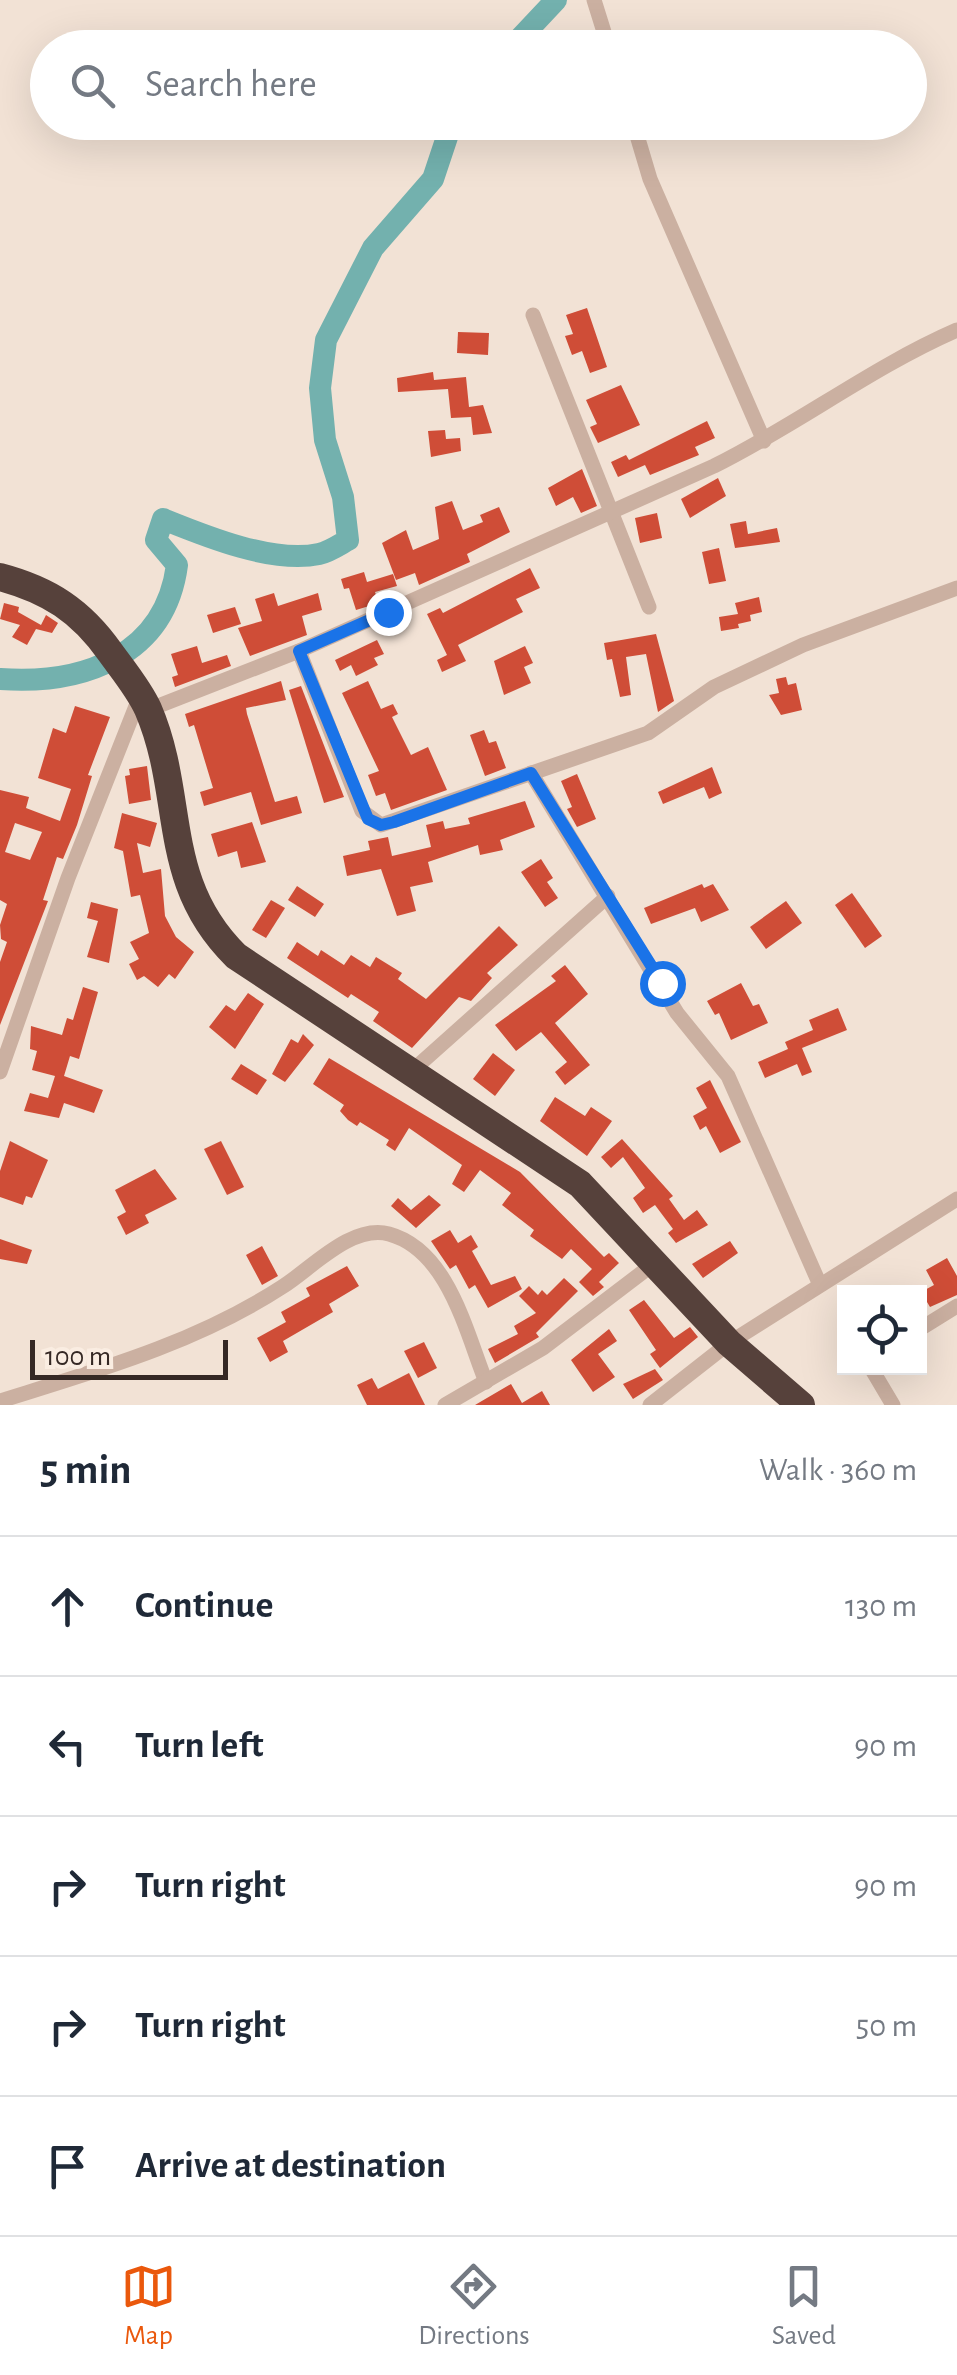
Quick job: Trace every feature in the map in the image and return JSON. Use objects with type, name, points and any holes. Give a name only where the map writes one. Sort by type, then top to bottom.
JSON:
[{"type":"highway","points":[[0,577],[44,591],[65,604],[100,638],[147,711],[189,888],[215,936],[236,956],[580,1184],[729,1342],[801,1405]]},
{"type":"street","points":[[594,0],[603,30]]},
{"type":"street","points":[[638,140],[650,178],[764,441]]},
{"type":"street","points":[[534,315],[649,607]]},
{"type":"street","points":[[0,1072],[124,736],[147,711],[299,651],[764,441],[915,348],[957,330]]},
{"type":"street","points":[[299,651],[362,811],[374,824],[394,822],[648,733],[714,687],[803,645],[957,588]]},
{"type":"street","points":[[124,736],[147,711]]},
{"type":"street","points":[[531,773],[677,1013],[728,1076],[820,1286]]},
{"type":"street","points":[[413,1070],[608,896]]},
{"type":"street","points":[[650,1405],[729,1342],[957,1199]]},
{"type":"street","points":[[0,1401],[109,1368],[202,1330],[282,1288],[334,1250],[372,1233],[386,1233],[413,1244],[436,1270],[452,1297],[486,1382]]},
{"type":"street","points":[[445,1405],[543,1348],[652,1264]]},
{"type":"street","points":[[927,1325],[957,1306]]},
{"type":"street","points":[[874,1375],[893,1405]]},
{"type":"building","points":[[587,308],[607,367],[590,373],[582,351],[572,355],[565,336],[573,334],[566,315]]},
{"type":"building","points":[[458,332],[489,333],[488,355],[457,353]]},
{"type":"building","points":[[433,372],[434,380],[466,377],[469,407],[483,405],[492,433],[473,435],[471,417],[451,418],[448,389],[398,392],[397,378]]},
{"type":"building","points":[[621,385],[640,425],[598,443],[590,427],[597,424],[586,400]]},
{"type":"building","points":[[707,421],[715,438],[695,447],[699,455],[650,475],[645,465],[618,477],[611,462],[626,455],[629,460]]},
{"type":"building","points":[[445,430],[446,439],[460,438],[461,451],[431,457],[428,431]]},
{"type":"building","points":[[582,469],[597,506],[581,513],[573,497],[556,506],[548,488]]},
{"type":"building","points":[[718,478],[726,496],[690,518],[681,499]]},
{"type":"building","points":[[452,501],[463,530],[483,522],[480,515],[499,507],[510,532],[467,554],[470,562],[419,585],[415,573],[396,580],[382,543],[406,530],[413,550],[439,539],[435,507]]},
{"type":"building","points":[[657,513],[662,538],[640,543],[635,518]]},
{"type":"building","points":[[746,521],[748,534],[777,528],[780,542],[735,548],[730,524]]},
{"type":"building","points":[[719,548],[726,581],[709,584],[702,552]]},
{"type":"building","points":[[530,568],[540,588],[516,599],[523,612],[458,645],[466,661],[442,672],[437,660],[447,655],[427,614],[440,608],[443,613]]},
{"type":"building","points":[[364,572],[367,582],[393,574],[397,586],[375,592],[379,603],[356,610],[349,588],[344,589],[341,579]]},
{"type":"building","points":[[274,593],[278,606],[318,593],[322,610],[302,616],[307,635],[250,656],[238,628],[262,621],[255,599]]},
{"type":"building","points":[[759,597],[762,612],[750,615],[751,621],[738,624],[739,628],[721,631],[719,617],[738,614],[735,603]]},
{"type":"building","points":[[4,603],[19,607],[18,612],[41,625],[46,615],[58,623],[52,633],[36,629],[27,645],[12,637],[20,625],[0,619]]},
{"type":"building","points":[[235,607],[241,624],[213,633],[207,615]]},
{"type":"building","points":[[656,634],[674,701],[658,712],[646,654],[626,657],[631,695],[620,697],[612,659],[607,660],[604,643]]},
{"type":"building","points":[[377,640],[384,654],[374,658],[378,665],[356,676],[351,665],[340,671],[335,660]]},
{"type":"building","points":[[197,646],[202,663],[227,655],[231,666],[175,687],[172,677],[178,675],[171,654]]},
{"type":"building","points":[[525,646],[533,663],[524,667],[531,683],[504,695],[494,661]]},
{"type":"building","points":[[786,677],[788,685],[796,683],[802,710],[781,715],[769,695],[779,693],[776,679]]},
{"type":"building","points":[[281,681],[286,700],[246,708],[275,802],[297,796],[302,813],[261,825],[251,792],[204,806],[200,792],[213,788],[194,725],[189,727],[185,714]]},
{"type":"building","points":[[368,681],[381,709],[393,704],[398,714],[392,717],[411,755],[428,747],[447,790],[391,810],[385,793],[376,796],[368,775],[379,771],[342,693]]},
{"type":"building","points":[[301,686],[344,797],[324,803],[289,690]]},
{"type":"building","points":[[75,706],[110,717],[88,775],[92,776],[77,825],[63,859],[57,857],[43,900],[48,901],[0,1025],[0,962],[7,942],[1,939],[0,925],[7,904],[0,900],[0,790],[29,797],[26,808],[60,821],[71,789],[38,778],[53,728],[66,733]],"holes":[[[15,823],[42,832],[30,860],[5,852]]]},
{"type":"building","points":[[484,730],[489,743],[496,741],[506,768],[485,776],[470,735]]},
{"type":"building","points":[[147,766],[151,800],[129,804],[125,776],[130,775],[129,769]]},
{"type":"building","points":[[712,767],[722,793],[709,799],[704,787],[663,804],[658,792]]},
{"type":"building","points":[[577,774],[596,819],[577,827],[567,809],[572,807],[561,781]]},
{"type":"building","points":[[525,801],[535,827],[500,840],[503,850],[480,855],[478,845],[428,862],[433,882],[410,887],[416,911],[397,916],[381,869],[347,876],[343,856],[370,850],[368,841],[388,837],[392,856],[431,847],[426,825],[443,821],[445,829],[470,824],[468,818]]},
{"type":"building","points":[[122,813],[157,823],[150,847],[137,843],[143,873],[161,869],[165,916],[176,937],[194,952],[175,979],[169,974],[158,987],[144,976],[137,980],[129,964],[139,959],[130,942],[149,933],[140,895],[131,897],[123,851],[114,848]]},
{"type":"building","points":[[252,822],[266,862],[241,868],[237,851],[218,857],[211,834]]},
{"type":"building","points":[[541,859],[553,878],[547,882],[558,898],[545,907],[521,872]]},
{"type":"building","points":[[702,884],[704,888],[713,884],[729,910],[701,922],[695,908],[651,924],[644,908]]},
{"type":"building","points":[[297,886],[324,904],[315,917],[288,900]]},
{"type":"building","points":[[852,893],[882,936],[865,948],[835,905]]},
{"type":"building","points":[[271,900],[285,908],[266,938],[252,930]]},
{"type":"building","points":[[786,901],[802,923],[766,949],[750,927]]},
{"type":"building","points":[[91,902],[118,909],[109,963],[87,957],[98,921],[87,918]]},
{"type":"building","points":[[499,926],[518,945],[487,973],[492,978],[471,1001],[459,997],[412,1048],[373,1021],[379,1012],[351,994],[348,998],[287,958],[297,942],[318,956],[321,950],[344,965],[351,955],[370,967],[376,957],[402,973],[398,979],[426,999]]},
{"type":"building","points":[[565,965],[588,994],[555,1023],[590,1065],[565,1085],[555,1072],[567,1062],[541,1032],[516,1051],[495,1025],[556,981],[551,976]]},
{"type":"building","points":[[741,983],[753,1006],[759,1004],[768,1023],[731,1040],[719,1013],[715,1015],[707,1001]]},
{"type":"building","points":[[83,987],[98,992],[79,1059],[70,1056],[64,1076],[103,1090],[94,1113],[64,1103],[59,1118],[24,1111],[30,1093],[48,1098],[55,1076],[32,1070],[37,1051],[30,1049],[31,1026],[62,1035],[67,1018],[73,1020]]},
{"type":"building","points":[[248,993],[264,1004],[235,1049],[209,1027],[226,1005],[235,1011]]},
{"type":"building","points":[[838,1008],[847,1030],[802,1048],[812,1072],[802,1076],[797,1064],[765,1078],[758,1062],[788,1049],[785,1042],[813,1030],[809,1020]]},
{"type":"building","points":[[303,1034],[314,1045],[285,1082],[272,1074],[291,1039],[298,1043]]},
{"type":"building","points":[[493,1053],[515,1070],[495,1096],[473,1079]]},
{"type":"building","points":[[329,1058],[520,1172],[604,1257],[609,1253],[619,1263],[599,1282],[604,1287],[593,1296],[579,1282],[592,1269],[571,1249],[562,1259],[530,1236],[534,1230],[502,1205],[511,1193],[480,1170],[464,1192],[452,1184],[462,1165],[409,1128],[395,1151],[386,1145],[389,1140],[360,1122],[357,1126],[348,1120],[340,1111],[344,1105],[313,1084]]},
{"type":"building","points":[[241,1064],[267,1080],[257,1095],[231,1079]]},
{"type":"building","points":[[710,1080],[741,1142],[720,1153],[706,1126],[700,1130],[693,1116],[707,1108],[696,1088]]},
{"type":"building","points":[[555,1097],[585,1116],[591,1107],[612,1121],[587,1156],[540,1121]]},
{"type":"building","points":[[622,1139],[673,1196],[669,1199],[684,1220],[697,1210],[708,1225],[676,1243],[668,1233],[673,1229],[655,1205],[643,1213],[633,1198],[645,1188],[623,1157],[611,1168],[601,1157]]},
{"type":"building","points":[[10,1141],[48,1160],[32,1198],[26,1196],[23,1205],[0,1197],[0,1171]]},
{"type":"building","points":[[221,1141],[244,1187],[227,1195],[204,1149]]},
{"type":"building","points":[[155,1169],[177,1199],[145,1215],[149,1223],[126,1235],[117,1217],[126,1212],[115,1190]]},
{"type":"building","points":[[429,1195],[441,1205],[416,1228],[391,1206],[398,1198],[411,1210]]},
{"type":"building","points":[[450,1230],[458,1243],[471,1235],[478,1247],[472,1251],[491,1285],[515,1276],[522,1289],[488,1308],[475,1285],[469,1289],[456,1265],[450,1269],[431,1241]]},
{"type":"building","points":[[0,1239],[32,1250],[27,1264],[0,1259]]},
{"type":"building","points":[[730,1241],[738,1253],[703,1278],[692,1264]]},
{"type":"building","points":[[262,1246],[278,1276],[262,1285],[246,1255]]},
{"type":"building","points":[[947,1258],[957,1276],[957,1295],[930,1307],[927,1289],[934,1285],[926,1270]]},
{"type":"building","points":[[347,1266],[359,1286],[329,1304],[333,1312],[283,1341],[288,1352],[270,1362],[257,1338],[286,1322],[281,1312],[310,1296],[306,1288]]},
{"type":"building","points":[[564,1278],[578,1291],[536,1333],[539,1337],[495,1363],[488,1349],[518,1334],[514,1326],[536,1313],[519,1296],[529,1286],[538,1295],[542,1290],[547,1295]]},
{"type":"building","points":[[644,1300],[674,1338],[690,1327],[698,1337],[660,1368],[650,1354],[656,1350],[629,1310]]},
{"type":"building","points":[[609,1329],[617,1341],[598,1354],[615,1377],[593,1392],[571,1360]]},
{"type":"building","points":[[424,1342],[437,1368],[418,1378],[404,1351]]},
{"type":"building","points":[[655,1369],[663,1380],[633,1399],[623,1384]]},
{"type":"building","points":[[409,1373],[425,1405],[367,1405],[357,1385],[372,1378],[378,1389]]},
{"type":"building","points":[[511,1384],[522,1403],[542,1391],[550,1405],[475,1405]]},
{"type":"waterway","points":[[528,30],[556,0]]},
{"type":"waterway","points":[[0,679],[61,677],[89,670],[138,643],[156,622],[169,596],[177,565],[156,540],[163,519],[240,547],[281,555],[319,554],[348,540],[343,497],[325,440],[320,388],[326,340],[373,248],[433,179],[446,140]]},
{"type":"route","points":[[388,612],[299,651],[362,811],[374,824],[381,825],[531,773],[662,983]]}]
